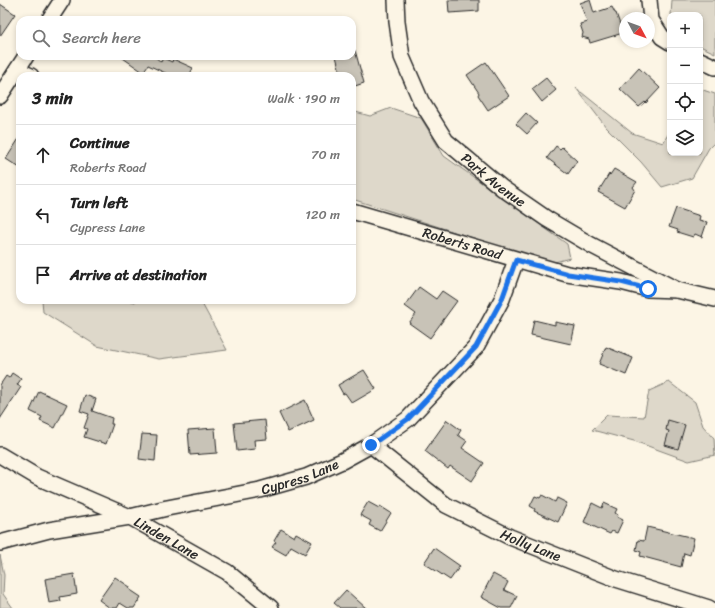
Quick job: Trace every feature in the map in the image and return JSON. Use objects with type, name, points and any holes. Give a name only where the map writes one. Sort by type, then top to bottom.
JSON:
[{"type":"street","points":[[52,16],[62,0]]},
{"type":"street","name":"Park Avenue","points":[[396,0],[397,22],[402,57],[421,101],[446,140],[502,188],[547,219],[591,245],[677,290]]},
{"type":"street","points":[[649,0],[651,20],[662,37],[667,40]]},
{"type":"street","points":[[0,96],[23,60]]},
{"type":"street","points":[[703,61],[715,67]]},
{"type":"street","points":[[17,70],[22,72]]},
{"type":"street","name":"Roberts Road","points":[[356,212],[568,274],[621,282],[648,289],[677,290],[715,299]]},
{"type":"street","name":"Cypress Lane","points":[[130,517],[167,508],[260,490],[306,477],[342,461],[371,445],[408,419],[476,347],[502,299],[516,260]]},
{"type":"street","name":"Holly Lane","points":[[371,445],[446,505],[510,536],[616,579],[709,608]]},
{"type":"street","points":[[0,455],[37,477],[130,517]]},
{"type":"street","name":"Linden Lane","points":[[0,543],[48,530],[130,517],[227,572],[271,608]]},
{"type":"shaded area","points":[[672,0],[715,0],[715,53],[703,47],[703,12],[671,12]]},
{"type":"shaded area","points":[[576,88],[632,133],[663,143],[667,136],[667,156],[703,156],[703,90],[715,94],[715,142],[709,148],[692,178],[662,187],[641,162],[606,127]]},
{"type":"shaded area","points":[[391,108],[421,118],[444,156],[567,244],[570,258],[551,263],[356,200],[356,112],[370,116]]},
{"type":"shaded area","points":[[42,304],[202,304],[227,350],[159,359],[97,346],[43,312]]},
{"type":"shaded area","points":[[669,382],[695,402],[703,426],[714,438],[715,455],[689,461],[634,441],[592,430],[607,415],[644,417],[649,391]]},
{"type":"shaded area","points":[[0,555],[4,575],[3,594],[13,608],[0,608]]},
{"type":"building","points":[[448,0],[479,0],[479,11],[449,13]]},
{"type":"building","points":[[590,0],[594,13],[612,7],[619,22],[619,34],[590,43],[589,39],[582,37],[583,33],[580,24],[587,22],[580,3]]},
{"type":"building","points":[[0,4],[15,14],[0,36]]},
{"type":"building","points":[[356,54],[364,83],[356,86],[356,72],[340,72],[337,60],[356,60]]},
{"type":"building","points":[[126,60],[159,60],[161,62],[162,60],[168,60],[172,62],[173,60],[175,60],[193,68],[191,72],[163,72],[148,65],[143,72]]},
{"type":"building","points":[[486,62],[509,96],[488,110],[467,75]]},
{"type":"building","points":[[639,68],[660,88],[646,103],[645,102],[639,107],[620,89]]},
{"type":"building","points":[[546,78],[556,90],[542,102],[532,89]]},
{"type":"building","points":[[526,113],[537,123],[527,134],[516,124]]},
{"type":"building","points":[[16,143],[16,165],[6,159]]},
{"type":"building","points":[[556,146],[560,149],[562,147],[577,161],[568,174],[547,158]]},
{"type":"building","points":[[614,169],[637,182],[633,187],[635,190],[625,207],[598,192],[609,174],[610,175]]},
{"type":"building","points":[[676,208],[700,216],[699,220],[707,222],[702,237],[695,234],[693,237],[677,232],[678,230],[669,227]]},
{"type":"building","points":[[419,287],[436,299],[442,291],[457,301],[430,338],[409,323],[416,314],[405,306]]},
{"type":"building","points":[[534,320],[555,325],[555,322],[575,326],[571,344],[531,335]]},
{"type":"building","points":[[606,347],[633,358],[626,375],[599,364]]},
{"type":"building","points":[[364,370],[376,389],[352,403],[345,393],[343,394],[338,385]]},
{"type":"building","points":[[12,373],[21,379],[17,385],[21,387],[0,419],[0,385],[6,376],[9,378]]},
{"type":"building","points":[[39,391],[67,404],[55,428],[40,421],[42,417],[30,411]]},
{"type":"building","points":[[85,395],[96,399],[92,411],[112,418],[111,424],[113,424],[106,444],[84,437],[87,429],[84,428],[89,414],[80,411]]},
{"type":"building","points":[[305,400],[314,420],[288,432],[279,413]]},
{"type":"building","points":[[265,420],[267,439],[254,440],[255,449],[237,451],[234,423]]},
{"type":"building","points":[[447,420],[461,430],[458,435],[467,441],[462,448],[484,463],[472,481],[450,466],[448,469],[425,451]]},
{"type":"building","points":[[668,420],[685,425],[678,449],[665,445],[669,431],[666,430]]},
{"type":"building","points":[[215,428],[217,453],[190,455],[188,430]]},
{"type":"building","points":[[142,434],[157,435],[155,461],[139,459]]},
{"type":"building","points":[[542,495],[555,502],[557,498],[567,503],[558,522],[534,511],[535,509],[530,506],[535,496],[540,498]]},
{"type":"building","points":[[368,502],[379,508],[380,506],[391,513],[380,531],[369,525],[371,521],[360,515]]},
{"type":"building","points":[[592,503],[602,508],[604,503],[617,509],[615,513],[618,515],[617,517],[623,520],[617,533],[612,531],[610,534],[584,522]]},
{"type":"building","points":[[647,527],[694,538],[690,555],[684,553],[681,567],[640,556],[641,552],[636,550],[638,540],[644,541]]},
{"type":"building","points":[[281,529],[294,537],[296,533],[312,542],[305,554],[291,546],[286,555],[272,547],[276,542],[274,541]]},
{"type":"building","points":[[434,548],[460,566],[450,580],[424,563]]},
{"type":"building","points":[[74,574],[77,594],[60,597],[61,601],[49,603],[45,579]]},
{"type":"building","points":[[493,574],[508,582],[504,590],[517,596],[511,608],[501,608],[481,597]]},
{"type":"building","points":[[115,577],[130,587],[129,589],[141,597],[134,608],[128,608],[120,603],[117,608],[110,608],[99,600]]},
{"type":"building","points":[[346,590],[366,608],[340,608],[334,603]]},
{"type":"route","points":[[371,445],[408,419],[476,347],[502,299],[516,260],[568,274],[621,282],[648,289]]}]
